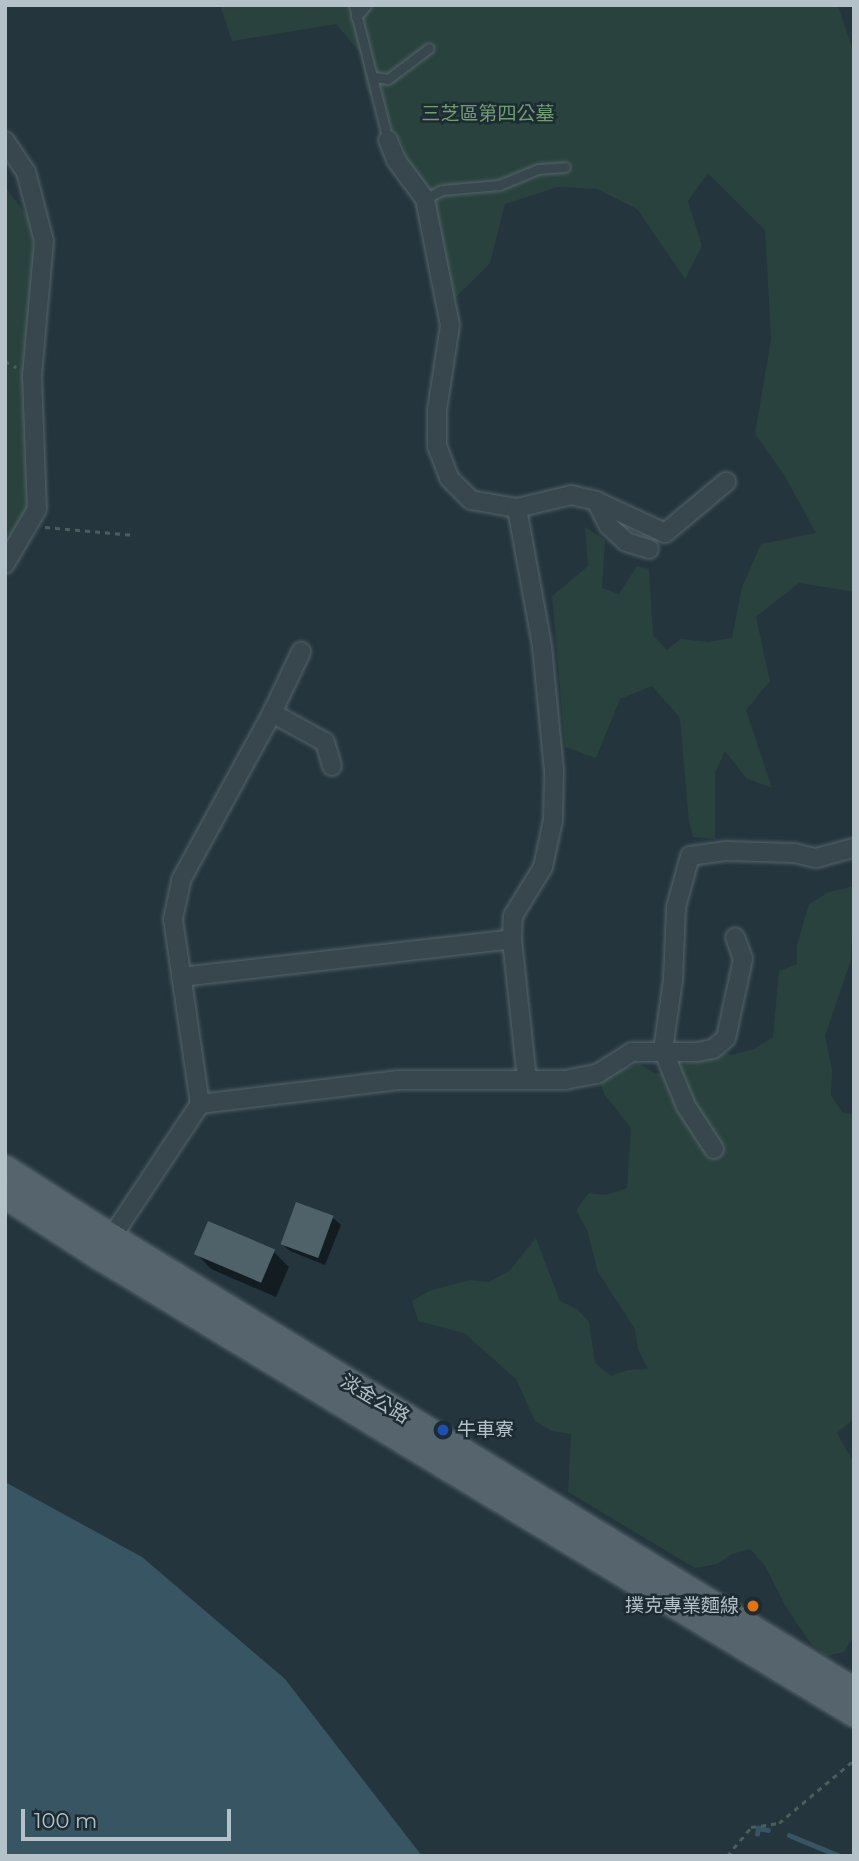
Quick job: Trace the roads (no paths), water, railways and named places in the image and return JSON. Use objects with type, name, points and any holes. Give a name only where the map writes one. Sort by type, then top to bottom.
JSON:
[{"type":"main road","name":"淡金公路","points":[[5,1169],[105,1247],[854,1713]]},
{"type":"main road","name":"淡金公路","points":[[5,1195],[105,1247],[854,1692]]},
{"type":"street","points":[[388,140],[396,160],[425,199],[450,325],[437,411],[437,446],[449,478],[471,500],[517,508],[571,495],[596,500],[665,533],[726,482]]},
{"type":"street","points":[[5,141],[26,172],[44,241],[32,375],[37,509],[5,564]]},
{"type":"street","points":[[596,500],[609,526],[626,542],[649,549]]},
{"type":"street","points":[[517,508],[542,646],[554,771],[553,820],[543,867],[513,916],[512,939],[527,1080]]},
{"type":"street","points":[[105,1247],[200,1104],[173,919],[181,880],[272,713],[301,652]]},
{"type":"street","points":[[272,713],[325,742],[332,766]]},
{"type":"street","points":[[714,1150],[686,1106],[663,1050],[673,980],[676,907],[691,856],[726,851],[794,853],[816,858],[854,848]]},
{"type":"street","points":[[200,1104],[398,1080],[565,1080],[597,1074],[632,1052],[697,1052],[713,1049],[726,1038],[743,959],[735,937]]},
{"type":"street","points":[[181,977],[512,939]]},
{"type":"lane","points":[[354,5],[388,140]]},
{"type":"lane","points":[[356,17],[366,5]]},
{"type":"lane","points":[[374,77],[388,79],[429,48]]},
{"type":"lane","points":[[425,199],[442,190],[499,185],[538,170],[565,167]]},
{"type":"water","points":[[5,1482],[142,1557],[285,1679],[422,1856],[5,1856]]},
{"type":"waterway","points":[[757,1834],[758,1828],[768,1830]]},
{"type":"waterway","points":[[789,1835],[840,1856]]},
{"type":"place","name":"牛車寮","points":[[443,1430]]},
{"type":"place","name":"撲克專業麵線","points":[[753,1606]]},
{"type":"park label","name":"三芝區第四公墓","points":[[488,114]]}]
